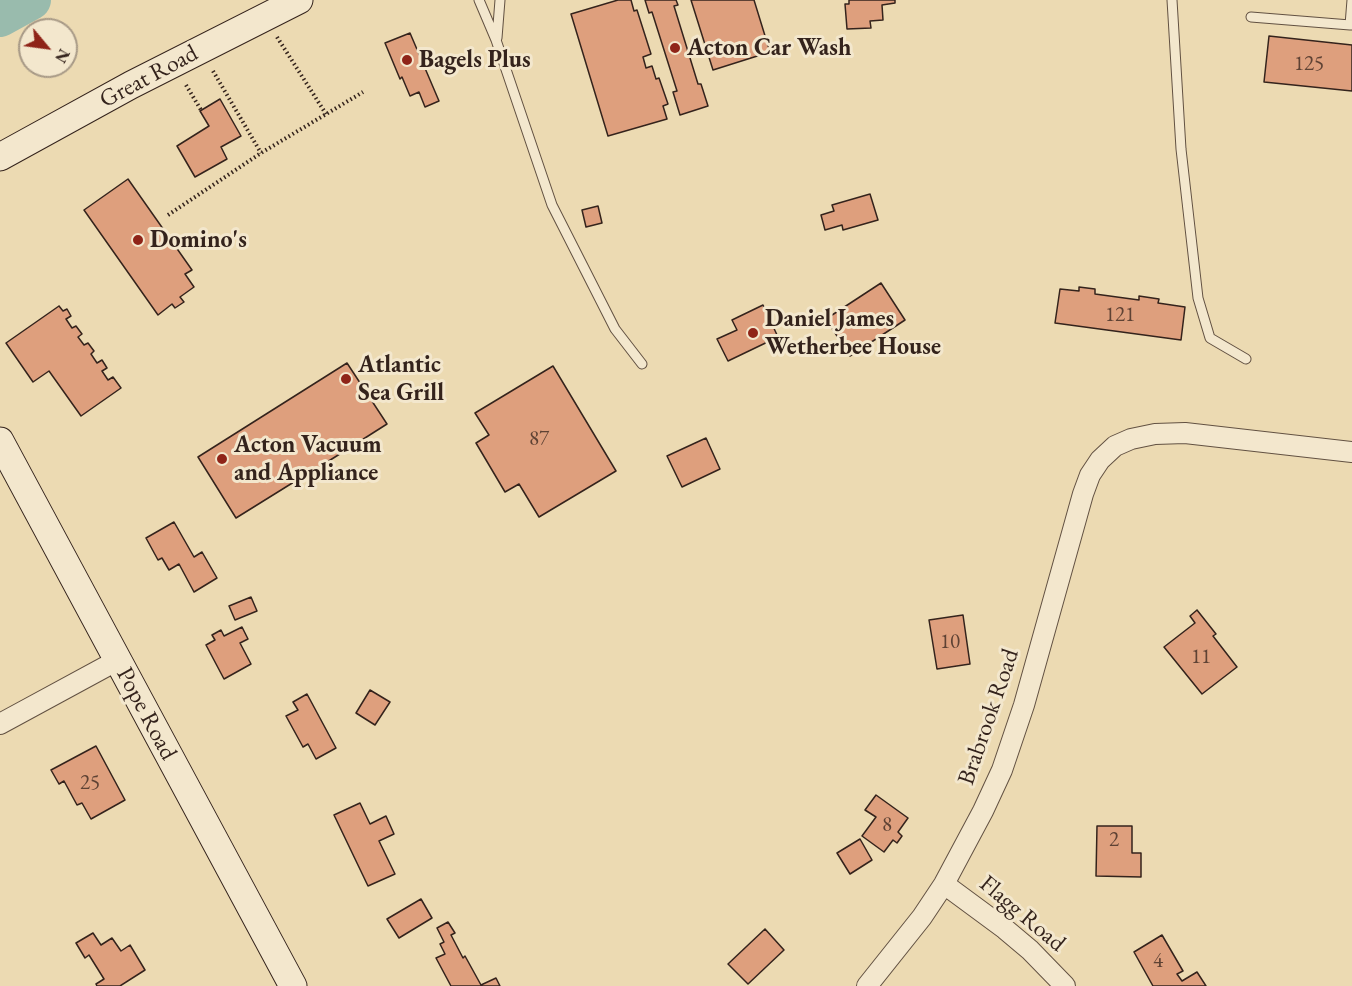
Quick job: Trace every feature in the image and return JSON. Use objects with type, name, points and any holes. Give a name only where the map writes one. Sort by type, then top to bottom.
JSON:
[{"type":"street","name":"Great Road","points":[[0,157],[131,85],[299,0]]},
{"type":"street","name":"Brabrook Road","points":[[867,986],[922,917],[944,884],[1002,771],[1015,735],[1086,483],[1100,460],[1115,446],[1143,436],[1185,433],[1352,452]]},
{"type":"street","name":"Pope Road","points":[[0,441],[293,986]]},
{"type":"street","points":[[0,724],[118,660]]},
{"type":"street","name":"Flagg Road","points":[[944,884],[1030,950],[1065,986]]},
{"type":"lane","points":[[480,0],[483,13],[496,40],[552,205],[615,329],[642,364]]},
{"type":"lane","points":[[496,40],[500,0]]},
{"type":"lane","points":[[1172,0],[1181,150],[1198,298],[1210,338],[1246,359]]},
{"type":"lane","points":[[1251,17],[1351,25],[1352,0]]},
{"type":"path","points":[[276,36],[326,114]]},
{"type":"path","points":[[212,70],[261,153]]},
{"type":"path","points":[[186,85],[201,110]]},
{"type":"path","points":[[168,215],[261,153],[363,92]]},
{"type":"building","points":[[618,0],[631,0],[634,11],[637,10],[651,54],[643,57],[646,68],[652,66],[656,79],[659,78],[668,104],[663,106],[667,119],[608,136],[571,14]]},
{"type":"building","name":"Acton Car Wash","points":[[645,0],[676,0],[678,5],[674,6],[698,84],[701,84],[708,106],[680,115],[673,92],[677,91],[652,12],[649,13]]},
{"type":"building","points":[[691,0],[754,0],[770,52],[713,70]]},
{"type":"building","points":[[849,0],[895,0],[895,3],[882,5],[883,20],[870,21],[871,28],[847,29],[845,4],[849,4]]},
{"type":"building","name":"Bagels Plus","points":[[410,33],[439,101],[425,107],[419,92],[410,96],[385,43]]},
{"type":"building","points":[[1269,36],[1352,45],[1352,91],[1264,82]]},
{"type":"building","points":[[220,99],[241,136],[221,147],[227,159],[195,177],[177,146],[209,126],[200,111]]},
{"type":"building","name":"Domino's","points":[[128,179],[192,270],[185,274],[194,287],[180,297],[184,302],[175,308],[172,304],[158,315],[84,210]]},
{"type":"building","points":[[870,194],[878,220],[843,230],[842,225],[825,230],[821,215],[834,211],[832,205]]},
{"type":"building","points":[[598,206],[602,223],[586,227],[582,210]]},
{"type":"building","points":[[881,283],[905,320],[850,356],[826,319]]},
{"type":"building","points":[[1079,287],[1095,289],[1095,294],[1139,300],[1139,296],[1159,299],[1158,303],[1185,307],[1181,340],[1055,323],[1060,289],[1079,291]]},
{"type":"building","name":"Daniel James Wetherbee House","points":[[763,305],[778,337],[728,361],[717,339],[737,330],[732,320]]},
{"type":"building","points":[[59,306],[63,311],[67,309],[71,316],[66,319],[72,328],[76,326],[82,334],[78,337],[84,345],[88,343],[94,351],[91,354],[97,363],[102,360],[107,368],[102,371],[108,380],[113,377],[121,388],[81,416],[49,371],[33,382],[6,343]]},
{"type":"building","points":[[347,363],[387,424],[324,464],[327,468],[313,476],[310,472],[236,518],[198,457]]},
{"type":"building","points":[[553,366],[616,471],[539,517],[519,484],[505,492],[476,443],[489,435],[475,413]]},
{"type":"building","points":[[706,438],[720,469],[682,487],[667,456]]},
{"type":"building","points":[[174,522],[194,557],[202,552],[217,578],[194,592],[179,564],[169,570],[162,558],[158,560],[146,538]]},
{"type":"building","points":[[251,597],[257,611],[235,620],[229,606]]},
{"type":"building","points":[[1197,610],[1216,634],[1213,636],[1237,667],[1202,694],[1164,647],[1195,623],[1190,616]]},
{"type":"building","points":[[963,615],[970,664],[937,669],[929,620]]},
{"type":"building","points":[[242,627],[248,639],[240,643],[251,664],[224,679],[206,645],[215,640],[212,635],[221,630],[224,636]]},
{"type":"building","points":[[370,690],[390,702],[375,725],[356,713]]},
{"type":"building","points":[[307,694],[336,748],[316,759],[308,744],[303,747],[286,716],[298,710],[293,702]]},
{"type":"building","points":[[96,746],[125,800],[91,819],[82,803],[77,805],[64,781],[59,784],[51,770]]},
{"type":"building","points":[[876,795],[908,818],[898,832],[902,836],[897,843],[893,840],[884,852],[862,836],[876,817],[865,810]]},
{"type":"building","points":[[360,803],[370,824],[386,816],[394,834],[379,841],[395,874],[368,886],[334,815]]},
{"type":"building","points":[[1097,826],[1132,826],[1132,853],[1141,853],[1141,877],[1096,876]]},
{"type":"building","points":[[860,839],[872,860],[850,874],[837,853]]},
{"type":"building","points":[[421,899],[432,918],[399,938],[387,919]]},
{"type":"building","points":[[448,922],[455,933],[451,935],[463,958],[465,956],[481,985],[496,978],[500,986],[451,986],[436,958],[445,954],[440,944],[444,942],[437,928]]},
{"type":"building","points":[[765,929],[784,950],[748,984],[728,964]]},
{"type":"building","points":[[93,933],[101,945],[112,938],[121,951],[130,945],[145,970],[120,986],[97,986],[96,984],[104,979],[89,955],[85,958],[76,943]]},
{"type":"building","points":[[1162,935],[1183,971],[1177,974],[1182,981],[1197,972],[1206,986],[1153,986],[1134,952]]},
{"type":"waterway","points":[[0,17],[31,0]]},
{"type":"place","name":"Acton Car Wash","points":[[675,48]]},
{"type":"place","name":"Bagels Plus","points":[[407,60]]},
{"type":"place","name":"Domino's","points":[[138,240]]},
{"type":"place","name":"Daniel James Wetherbee House","points":[[753,333]]},
{"type":"place","name":"Atlantic Sea Grill","points":[[346,379]]},
{"type":"place","name":"Acton Vacuum and Appliance","points":[[222,459]]}]
